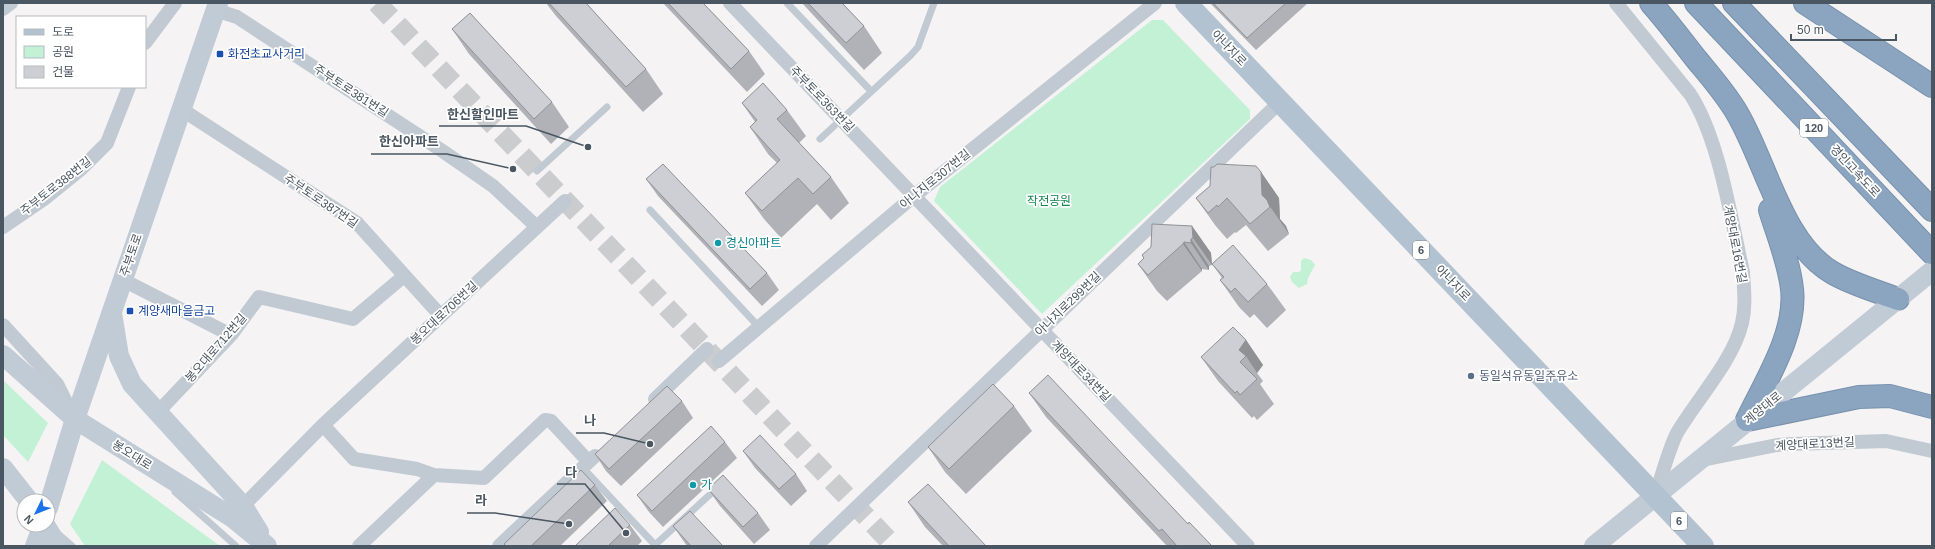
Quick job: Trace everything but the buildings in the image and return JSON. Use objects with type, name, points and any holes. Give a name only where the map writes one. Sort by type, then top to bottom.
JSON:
[{"type":"highway","points":[[1651,3],[1716,83],[1737,113],[1760,158],[1789,226],[1806,251],[1832,272],[1870,289],[1905,293]]},
{"type":"highway","name":"경인고속도로","points":[[1696,3],[1932,252]]},
{"type":"highway","name":"120","points":[[1734,3],[1932,210]]},
{"type":"highway","points":[[1805,3],[1932,86]]},
{"type":"highway","points":[[1747,420],[1780,353],[1791,317],[1792,290],[1786,260],[1764,187],[1760,158]]},
{"type":"highway","points":[[1747,420],[1859,397],[1890,396],[1932,407]]},
{"type":"main road","name":"아나지로","points":[[1186,3],[1702,546]]},
{"type":"main road","name":"주부토로","points":[[52,493],[74,419],[217,6]]},
{"type":"main road","name":"계양대로","points":[[1594,546],[1932,271]]},
{"type":"main road","points":[[112,311],[119,356],[132,384],[243,506],[267,545]]},
{"type":"main road","name":"봉오대로","points":[[3,355],[74,419],[233,518],[267,545]]},
{"type":"main road","points":[[3,468],[23,493]]},
{"type":"main road","points":[[35,546],[41,533]]},
{"type":"main road","points":[[50,533],[58,546]]},
{"type":"street","points":[[3,9],[12,3]]},
{"type":"street","points":[[146,42],[175,3]]},
{"type":"street","name":"주부토로363번길","points":[[730,3],[914,196]]},
{"type":"street","name":"아나지로307번길","points":[[719,361],[914,196],[1155,3]]},
{"type":"street","name":"계양대로16번길","points":[[1616,3],[1699,107],[1719,167],[1743,272],[1745,307],[1738,338],[1728,356],[1676,434],[1655,496]]},
{"type":"street","name":"주부토로381번길","points":[[217,6],[237,17],[441,150],[493,186],[537,227]]},
{"type":"street","name":"주부토로388번길","points":[[3,227],[49,195],[81,169],[107,143],[129,88]]},
{"type":"street","name":"아나지로299번길","points":[[816,546],[1280,102]]},
{"type":"street","name":"주부토로387번길","points":[[181,109],[357,222],[441,316]]},
{"type":"street","name":"계양대로34번길","points":[[914,196],[1248,546]]},
{"type":"street","name":"봉오대로706번길","points":[[243,506],[323,425],[566,201]]},
{"type":"street","name":"봉오대로712번길","points":[[158,412],[231,335],[259,297],[354,319],[404,276]]},
{"type":"street","points":[[123,280],[231,335]]},
{"type":"street","points":[[3,325],[57,384],[74,419]]},
{"type":"street","points":[[646,408],[707,349]]},
{"type":"street","points":[[323,425],[354,459],[417,469],[434,475],[484,478],[545,420],[551,421],[585,464]]},
{"type":"street","name":"계양대로13번길","points":[[1698,461],[1777,445],[1792,444],[1886,441],[1932,451]]},
{"type":"street","points":[[499,546],[606,445]]},
{"type":"street","points":[[359,546],[434,475]]},
{"type":"lane","points":[[787,3],[871,91]]},
{"type":"lane","points":[[820,139],[918,47],[934,3]]},
{"type":"lane","points":[[537,171],[607,107]]},
{"type":"lane","points":[[650,210],[759,327]]},
{"type":"lane","points":[[74,419],[170,488],[236,546]]},
{"type":"lane","points":[[585,464],[656,545],[722,483]]},
{"type":"lane","points":[[55,533],[72,546]]},
{"type":"green space","name":"작전공원","points":[[1152,20],[1163,20],[1250,110],[1250,119],[1042,314],[934,201],[940,187]]},
{"type":"green space","points":[[1304,258],[1311,260],[1315,265],[1308,278],[1307,284],[1299,288],[1292,282],[1290,277],[1293,272],[1299,272],[1301,270],[1301,261]]},
{"type":"green space","points":[[3,380],[48,423],[28,462],[3,435]]},
{"type":"green space","points":[[102,460],[220,546],[85,546],[70,524]]},
{"type":"tunnel","points":[[377,3],[894,546]]},
{"type":"place","name":"화전초교사거리","points":[[220,54]]},
{"type":"place","name":"한신할인마트","points":[[588,147]]},
{"type":"place","name":"한신아파트","points":[[513,169]]},
{"type":"place","name":"경신아파트","points":[[718,243]]},
{"type":"place","name":"계양새마을금고","points":[[130,311]]},
{"type":"place","name":"동일석유동일주유소","points":[[1471,376]]},
{"type":"place","name":"나","points":[[650,444]]},
{"type":"place","name":"가","points":[[693,485]]},
{"type":"place","name":"라","points":[[569,524]]},
{"type":"place","name":"다","points":[[626,533]]}]
